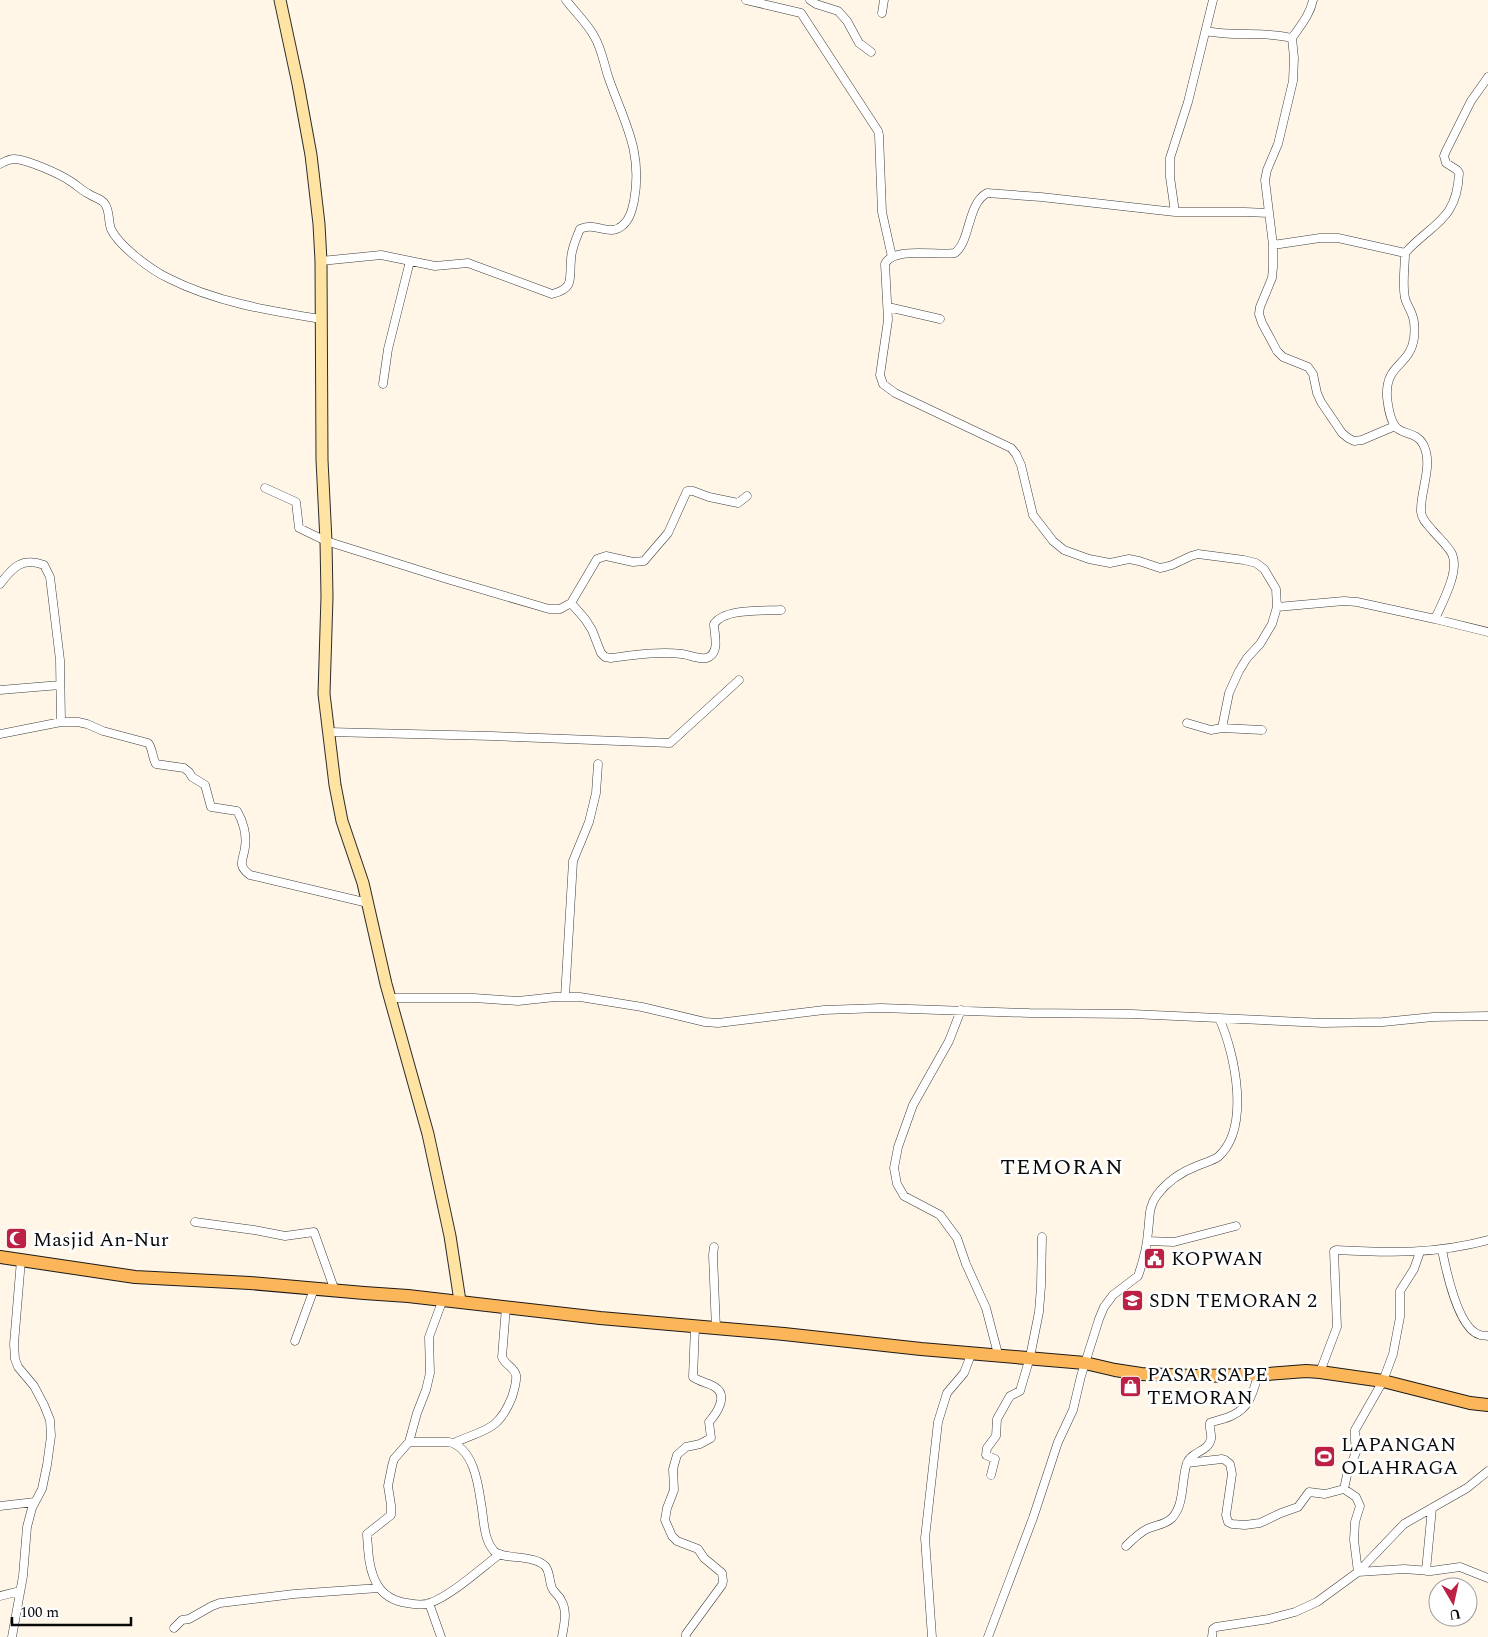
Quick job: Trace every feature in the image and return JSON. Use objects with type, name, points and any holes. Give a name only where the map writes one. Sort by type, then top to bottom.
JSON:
[{"type":"main road","points":[[0,1257],[135,1277],[250,1283],[443,1299],[600,1318],[1085,1363],[1115,1370],[1160,1375],[1258,1375],[1306,1371],[1320,1372],[1383,1381],[1488,1405]]},
{"type":"street","points":[[280,0],[313,168],[321,261],[322,460],[326,541],[324,680],[335,785],[342,822],[368,902],[390,998],[428,1134],[452,1245],[460,1301]]},
{"type":"street","points":[[321,261],[381,255],[435,266],[468,263],[552,294],[566,289],[570,283],[572,250],[580,229],[587,226],[611,231],[619,229],[629,219],[632,212],[636,174],[635,150],[609,78],[600,46],[589,27],[566,0]]},
{"type":"street","points":[[746,0],[801,13],[878,131],[880,135],[882,212],[892,256]]},
{"type":"street","points":[[810,0],[816,4],[838,11],[848,21],[859,43],[871,52]]},
{"type":"street","points":[[882,13],[884,0]]},
{"type":"street","points":[[1175,212],[1170,177],[1170,158],[1188,102],[1212,0]]},
{"type":"street","points":[[1313,0],[1311,9],[1292,38],[1293,81],[1278,144],[1267,170],[1265,180],[1273,245],[1272,278],[1259,314],[1277,351],[1291,362],[1308,368],[1313,374],[1321,402],[1338,429],[1348,438],[1362,440],[1395,426]]},
{"type":"street","points":[[1206,31],[1222,34],[1292,38]]},
{"type":"street","points":[[1435,619],[1452,578],[1453,558],[1422,514],[1426,472],[1426,457],[1423,445],[1412,434],[1395,426],[1388,405],[1388,382],[1392,372],[1410,353],[1414,339],[1415,326],[1412,312],[1405,296],[1405,252],[1444,218],[1452,206],[1459,173],[1446,163],[1444,156],[1472,100],[1488,77]]},
{"type":"street","points":[[0,164],[14,159],[27,162],[58,174],[89,195],[101,200],[106,205],[111,229],[116,237],[147,264],[168,278],[224,300],[321,319]]},
{"type":"street","points":[[1222,728],[1233,686],[1247,658],[1260,644],[1272,624],[1277,607],[1276,589],[1264,570],[1256,563],[1244,560],[1198,554],[1172,566],[1160,568],[1139,560],[1130,559],[1110,563],[1103,562],[1064,550],[1053,541],[1034,515],[1021,465],[1011,448],[895,392],[883,384],[880,375],[888,330],[885,271],[887,261],[892,256],[906,254],[955,254],[961,246],[976,206],[983,195],[987,193],[1175,212],[1269,214]]},
{"type":"street","points":[[1273,245],[1320,238],[1338,238],[1405,252]]},
{"type":"street","points":[[383,384],[388,349],[410,261]]},
{"type":"street","points":[[888,307],[940,319]]},
{"type":"street","points":[[265,488],[296,502],[298,528],[326,541],[447,579],[549,608],[560,609],[571,603],[597,559],[606,556],[633,562],[644,561],[668,533],[687,491],[738,503],[747,496]]},
{"type":"street","points":[[0,584],[8,574],[24,562],[33,561],[44,565],[50,577],[60,660],[61,722]]},
{"type":"street","points":[[1277,607],[1344,601],[1357,602],[1488,632]]},
{"type":"street","points":[[571,603],[592,630],[601,653],[611,658],[657,654],[709,657],[714,652],[716,642],[714,624],[721,616],[738,612],[781,610]]},
{"type":"street","points":[[329,732],[670,743],[739,680]]},
{"type":"street","points":[[0,690],[60,685]]},
{"type":"street","points":[[0,734],[61,722],[78,722],[148,743],[151,746],[156,764],[184,768],[192,777],[205,785],[211,807],[237,811],[242,821],[245,847],[241,864],[244,871],[250,875],[368,902]]},
{"type":"street","points":[[1187,724],[1211,730],[1222,728],[1262,730]]},
{"type":"street","points":[[565,997],[573,861],[589,822],[596,793],[598,764]]},
{"type":"street","points":[[390,998],[474,998],[518,1001],[580,997],[642,1007],[712,1023],[824,1010],[882,1008],[1132,1014],[1323,1023],[1383,1022],[1433,1017],[1488,1016]]},
{"type":"street","points":[[961,1010],[949,1041],[913,1105],[898,1148],[894,1168],[897,1184],[904,1196],[940,1215],[957,1238],[966,1264],[986,1308],[998,1354]]},
{"type":"street","points":[[988,1637],[1030,1526],[1058,1442],[1071,1417],[1093,1335],[1104,1307],[1116,1291],[1138,1276],[1147,1241],[1150,1207],[1165,1186],[1180,1174],[1218,1156],[1232,1134],[1236,1115],[1236,1090],[1227,1038],[1219,1018]]},
{"type":"street","points":[[195,1222],[285,1236],[314,1232],[335,1290]]},
{"type":"street","points":[[1147,1241],[1174,1242],[1236,1226]]},
{"type":"street","points":[[991,1475],[995,1459],[986,1455],[987,1448],[996,1436],[997,1419],[1010,1396],[1020,1391],[1030,1358],[1042,1286],[1042,1238]]},
{"type":"street","points":[[1320,1372],[1337,1327],[1333,1255],[1336,1250],[1420,1252],[1462,1247],[1488,1240]]},
{"type":"street","points":[[714,1246],[716,1329]]},
{"type":"street","points":[[1442,1250],[1450,1288],[1465,1322],[1474,1332],[1488,1336]]},
{"type":"street","points":[[1344,1489],[1356,1452],[1354,1440],[1356,1430],[1383,1381],[1396,1343],[1400,1317],[1400,1291],[1414,1269],[1420,1252]]},
{"type":"street","points":[[12,1637],[23,1576],[27,1527],[35,1502],[42,1489],[51,1444],[51,1428],[47,1412],[39,1394],[18,1367],[15,1359],[14,1344],[21,1260]]},
{"type":"street","points":[[295,1341],[314,1288]]},
{"type":"street","points":[[443,1299],[429,1337],[429,1380],[409,1442],[394,1459],[392,1466],[388,1486],[392,1505],[391,1515],[367,1534],[369,1563],[372,1576],[378,1588],[390,1598],[399,1602],[430,1603],[453,1590],[500,1554]]},
{"type":"street","points":[[454,1444],[494,1426],[500,1420],[512,1396],[516,1375],[514,1370],[503,1362],[502,1357],[506,1307]]},
{"type":"street","points":[[686,1637],[686,1634],[724,1581],[722,1573],[704,1558],[698,1549],[677,1542],[672,1536],[666,1520],[666,1508],[674,1490],[673,1469],[677,1455],[686,1447],[700,1444],[711,1438],[709,1422],[718,1410],[722,1398],[716,1388],[693,1377],[695,1327]]},
{"type":"street","points":[[932,1637],[925,1538],[938,1422],[947,1393],[964,1373],[972,1352]]},
{"type":"street","points":[[1126,1546],[1140,1533],[1168,1522],[1176,1513],[1187,1463],[1192,1456],[1209,1444],[1211,1436],[1210,1424],[1233,1415],[1249,1403],[1258,1375]]},
{"type":"street","points":[[409,1442],[449,1442],[464,1451],[474,1471],[487,1537],[494,1551],[500,1554],[520,1556],[544,1565],[548,1570],[552,1589],[562,1600],[565,1609],[566,1614],[562,1637]]},
{"type":"street","points":[[1187,1463],[1222,1459],[1230,1464],[1232,1474],[1226,1515],[1228,1522],[1232,1524],[1256,1524],[1295,1509],[1309,1492],[1325,1494],[1344,1489],[1356,1497],[1360,1506],[1355,1522],[1354,1540],[1358,1572]]},
{"type":"street","points":[[1212,1637],[1216,1626],[1269,1619],[1309,1607],[1326,1597],[1358,1572],[1404,1524],[1466,1488],[1488,1471]]},
{"type":"street","points":[[0,1506],[35,1502]]},
{"type":"street","points":[[1426,1571],[1432,1508]]},
{"type":"street","points":[[1358,1572],[1396,1569],[1426,1571],[1460,1567],[1488,1578]]},
{"type":"street","points":[[174,1628],[182,1620],[189,1619],[220,1603],[294,1594],[378,1588]]},
{"type":"street","points":[[0,1596],[20,1591]]},
{"type":"street","points":[[430,1603],[441,1637]]},
{"type":"place","name":"Masjid An-Nur","points":[[17,1239]]},
{"type":"place","name":"KOPWAN","points":[[1155,1258]]},
{"type":"place","name":"SDN TEMORAN 2","points":[[1133,1300]]},
{"type":"place","name":"PASAR SAPE TEMORAN","points":[[1131,1386]]},
{"type":"place","name":"LAPANGAN OLAHRAGA","points":[[1325,1456]]},
{"type":"district","name":"TEMORAN","points":[[1062,1166]]}]
